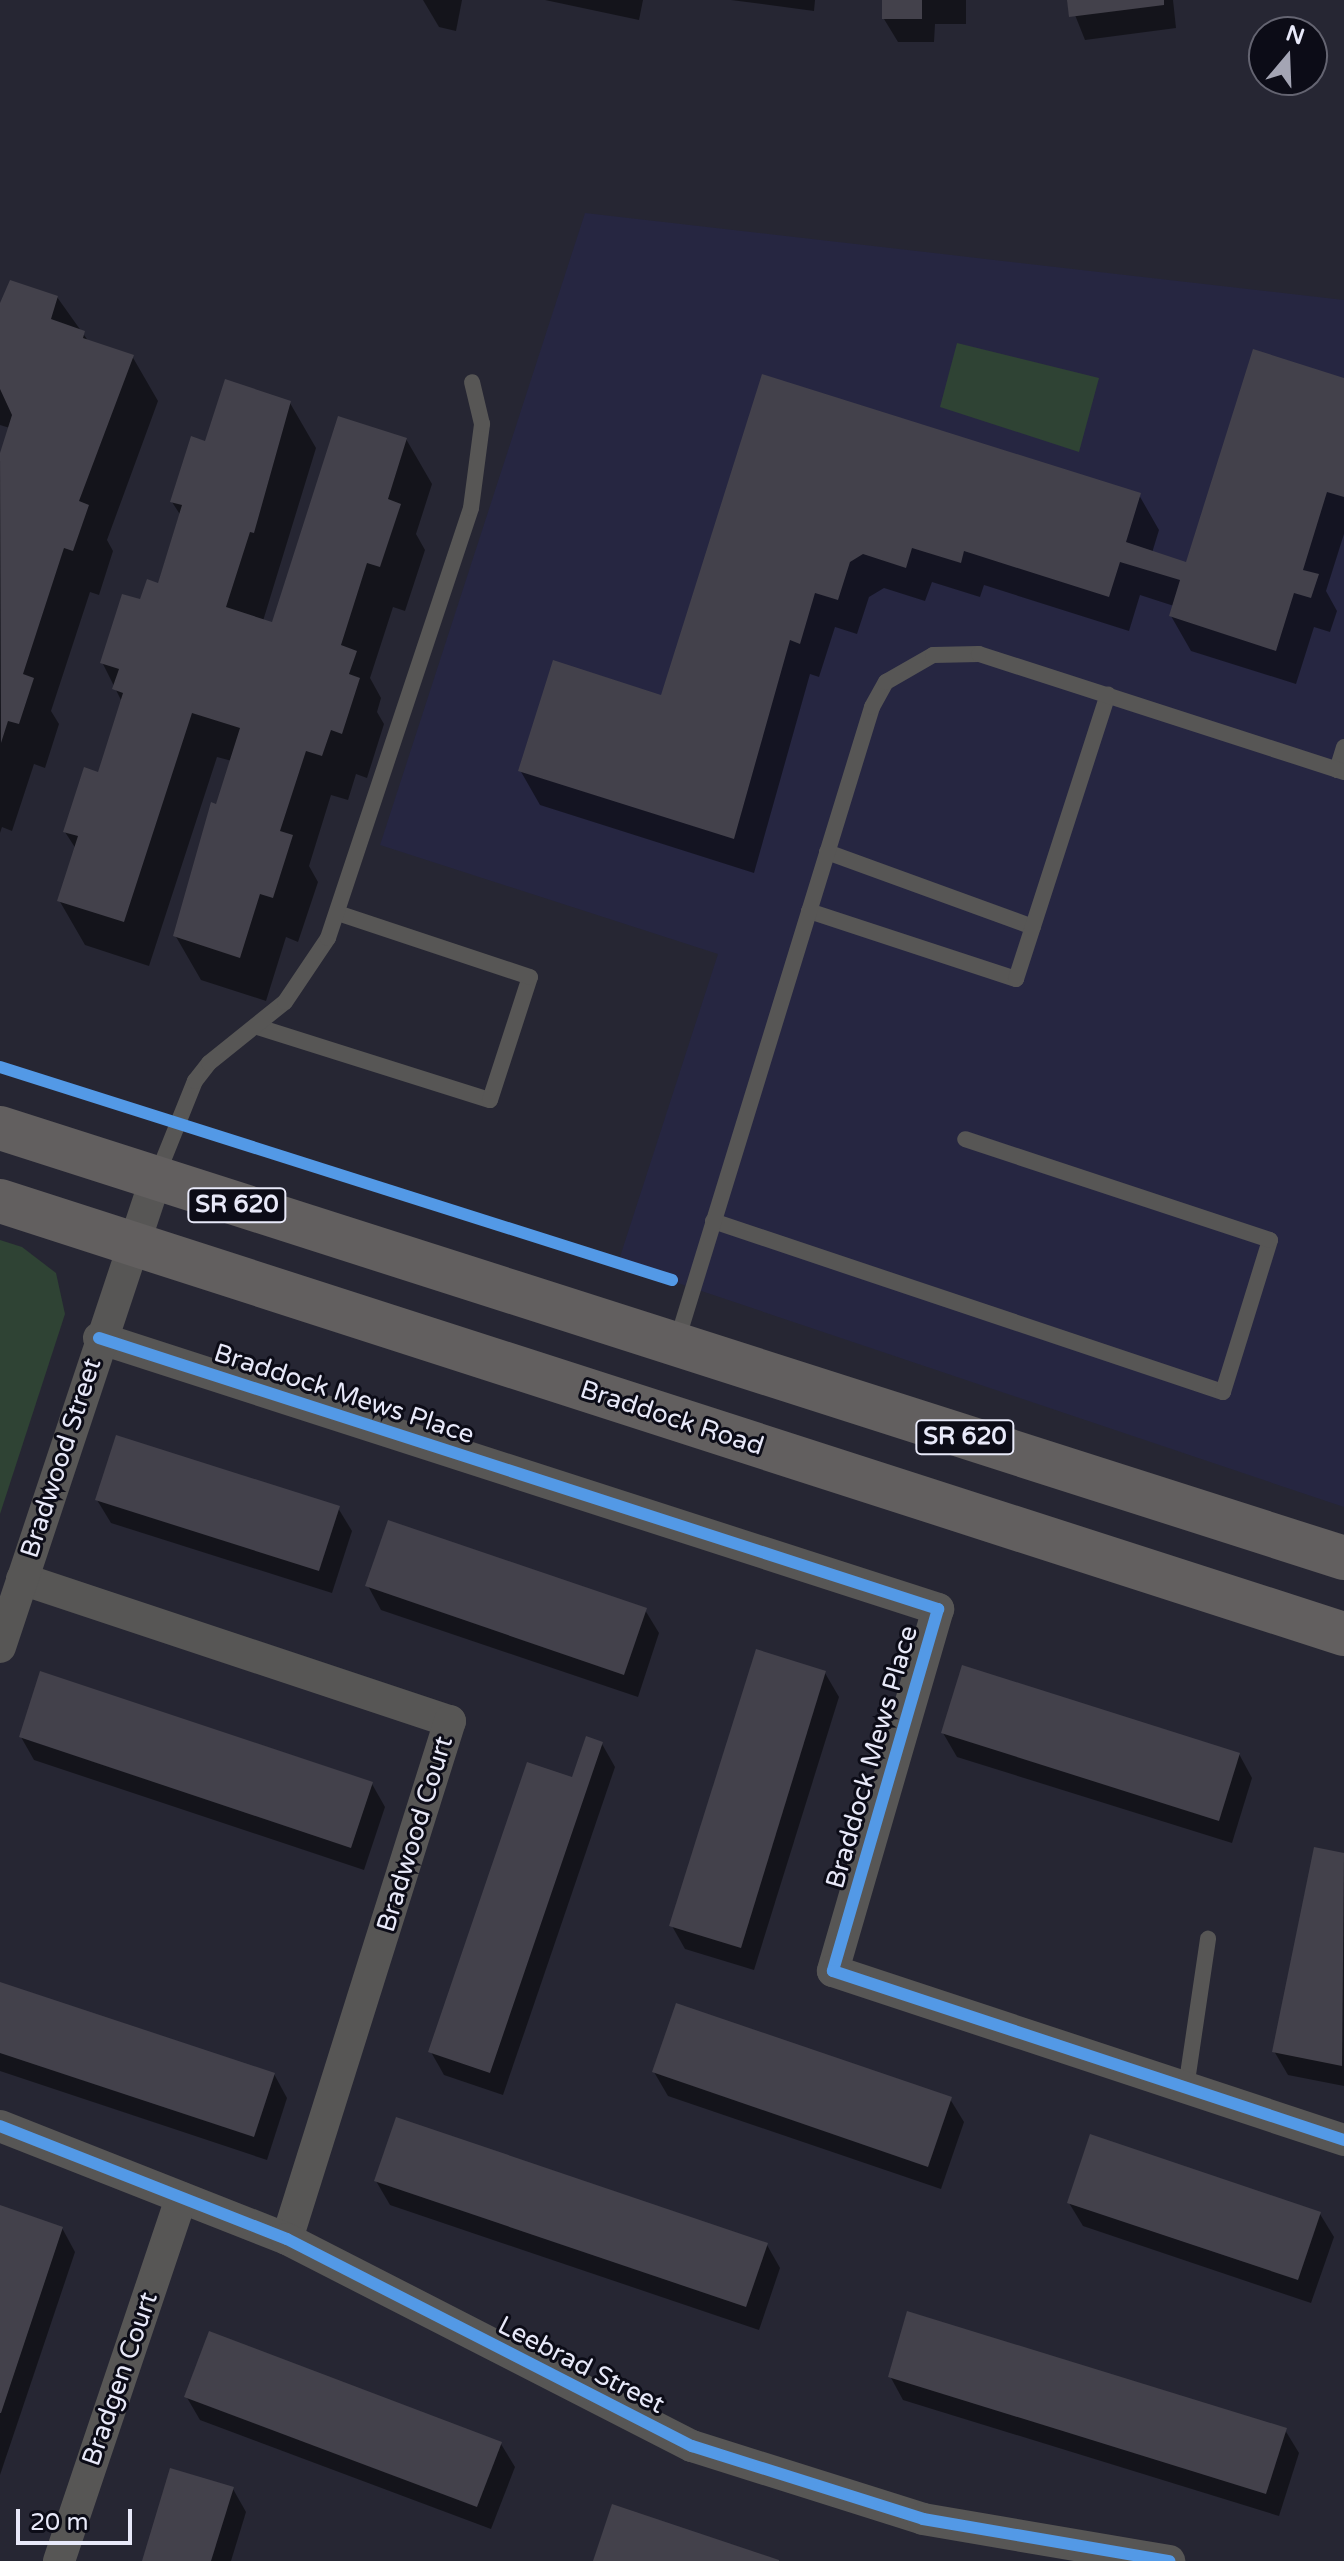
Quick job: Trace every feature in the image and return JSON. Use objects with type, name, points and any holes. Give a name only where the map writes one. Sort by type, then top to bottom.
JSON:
[{"type":"main road","name":"SR 620","points":[[0,1128],[1344,1558]]},
{"type":"main road","name":"Braddock Road","points":[[0,1201],[1344,1634]]},
{"type":"street","name":"Bradwood Street","points":[[0,1647],[99,1338],[156,1179]]},
{"type":"street","name":"Braddock Mews Place","points":[[99,1338],[938,1609],[833,1971],[1344,2140]]},
{"type":"street","name":"Bradwood Court","points":[[22,1579],[450,1721],[287,2239]]},
{"type":"street","name":"Leebrad Street","points":[[0,2126],[287,2239],[692,2446],[923,2519],[1158,2560]]},
{"type":"street","name":"Bradgen Court","points":[[59,2561],[181,2198]]},
{"type":"lane","points":[[156,1179],[195,1081],[225,1048],[258,1027],[304,978],[338,913],[471,508],[482,424],[472,382]]},
{"type":"lane","points":[[675,1346],[872,707],[886,682],[908,665],[954,652],[979,654],[1341,771],[1344,747]]},
{"type":"lane","points":[[809,911],[1016,979],[1108,695]]},
{"type":"lane","points":[[827,852],[1033,927]]},
{"type":"lane","points":[[258,1027],[490,1100],[530,977],[338,913]]},
{"type":"lane","points":[[713,1221],[1223,1392],[1270,1240],[965,1139]]},
{"type":"lane","points":[[1186,2088],[1208,1939]]},
{"type":"shaded area","points":[[585,213],[1344,300],[1344,1507],[618,1263],[718,954],[380,845]]},
{"type":"green space","points":[[957,343],[1099,378],[1079,452],[940,407]]},
{"type":"green space","points":[[0,1240],[22,1247],[56,1273],[65,1314],[0,1514]]},
{"type":"building","points":[[882,0],[922,0],[922,19],[882,19]]},
{"type":"building","points":[[1067,0],[1164,0],[1164,5],[1069,17]]},
{"type":"building","points":[[10,280],[58,296],[51,319],[85,331],[83,338],[134,355],[79,501],[89,505],[73,551],[64,548],[23,674],[34,678],[19,724],[8,721],[1,743],[0,453],[12,415],[0,389],[0,303]]},
{"type":"building","points":[[1253,349],[1344,378],[1344,497],[1327,492],[1303,570],[1319,574],[1311,598],[1294,593],[1276,651],[1169,616],[1180,580],[1120,562],[1109,597],[964,551],[961,563],[912,548],[906,568],[863,554],[850,562],[838,600],[815,593],[800,644],[790,640],[734,839],[518,771],[553,660],[661,695],[762,374],[1141,493],[1126,542],[1186,562]]},
{"type":"building","points":[[225,379],[291,401],[254,533],[250,532],[226,607],[272,622],[338,416],[407,438],[388,499],[401,504],[380,567],[367,563],[341,645],[357,651],[349,674],[360,678],[342,734],[331,730],[322,756],[306,751],[280,831],[293,835],[273,898],[260,894],[240,958],[173,936],[211,802],[216,804],[240,728],[192,713],[124,922],[57,901],[78,836],[63,832],[84,767],[98,772],[123,693],[112,689],[119,669],[100,663],[122,594],[140,599],[147,579],[158,583],[182,505],[170,502],[191,436],[205,441]]},
{"type":"building","points":[[116,1435],[340,1506],[319,1571],[95,1500]]},
{"type":"building","points":[[388,1520],[647,1608],[624,1675],[365,1586]]},
{"type":"building","points":[[756,1649],[826,1671],[741,1948],[669,1926]]},
{"type":"building","points":[[962,1665],[1240,1753],[1219,1821],[941,1733]]},
{"type":"building","points":[[40,1671],[373,1782],[351,1848],[19,1737]]},
{"type":"building","points":[[586,1736],[603,1742],[490,2073],[428,2052],[527,1762],[572,1777]]},
{"type":"building","points":[[1314,1847],[1344,1853],[1342,2066],[1272,2052]]},
{"type":"building","points":[[0,1982],[275,2073],[254,2137],[0,2053]]},
{"type":"building","points":[[676,2003],[952,2097],[928,2167],[652,2072]]},
{"type":"building","points":[[396,2117],[768,2243],[746,2307],[374,2181]]},
{"type":"building","points":[[1090,2134],[1321,2212],[1298,2280],[1067,2203]]},
{"type":"building","points":[[0,2205],[63,2227],[1,2413],[0,2413]]},
{"type":"building","points":[[907,2311],[1287,2428],[1266,2494],[888,2377]]},
{"type":"building","points":[[209,2331],[502,2442],[477,2507],[184,2397]]},
{"type":"building","points":[[170,2468],[234,2487],[211,2561],[142,2561]]},
{"type":"building","points":[[612,2504],[779,2560],[779,2561],[593,2561]]},
{"type":"cycle path","points":[[0,1067],[672,1280]]},
{"type":"cycle path","points":[[99,1338],[938,1609],[833,1971],[1344,2140]]},
{"type":"cycle path","points":[[0,2126],[287,2239],[692,2446],[923,2519],[1169,2561]]}]
